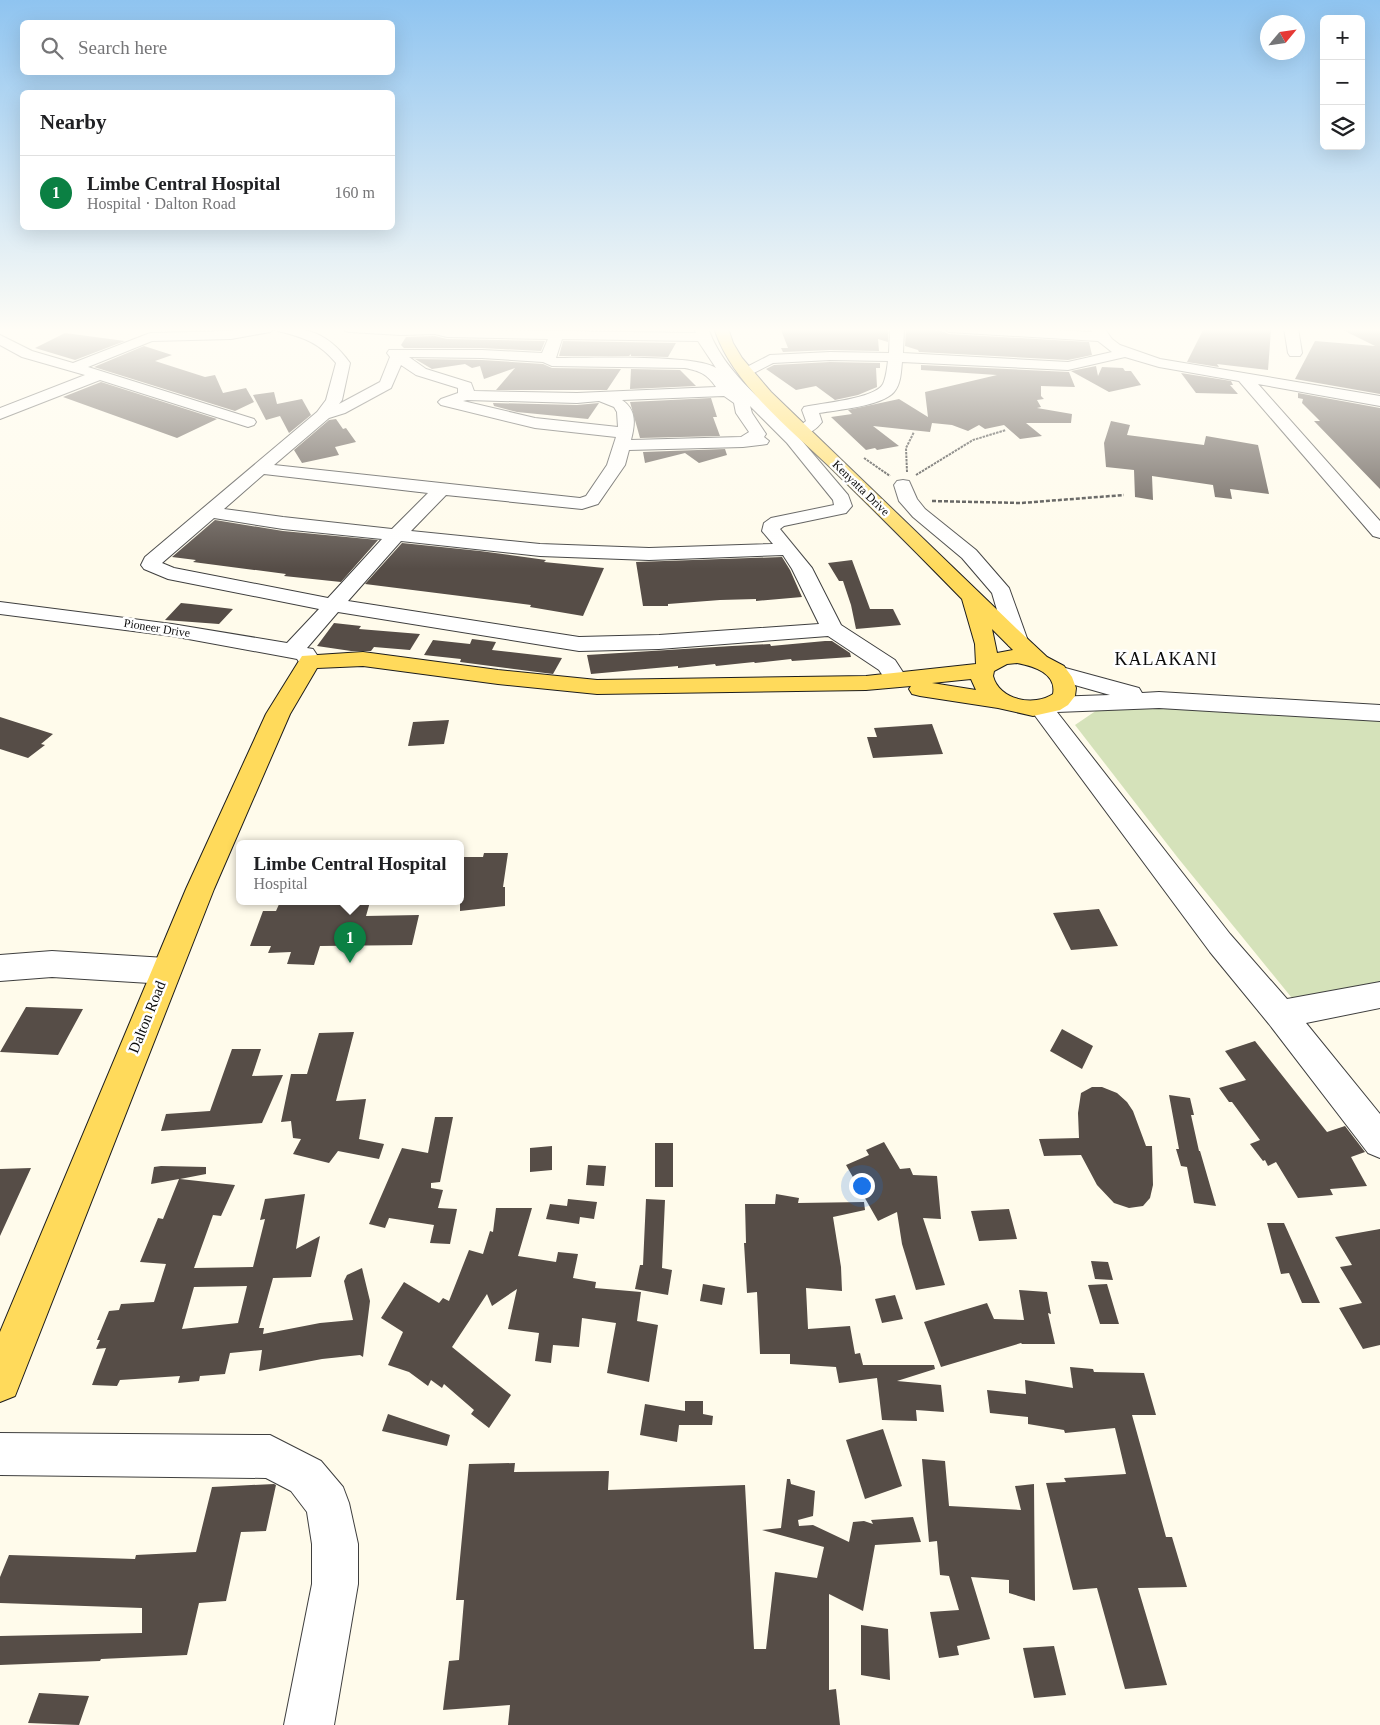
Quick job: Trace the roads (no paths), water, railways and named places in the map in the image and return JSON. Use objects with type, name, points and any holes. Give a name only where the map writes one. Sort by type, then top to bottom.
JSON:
[{"type":"main road","name":"Kenyatta Drive","points":[[775,408],[797,435],[921,546],[1016,642],[1049,667]]},
{"type":"main road","points":[[972,598],[986,644],[985,668],[982,678],[985,686],[992,694],[1003,701]]},
{"type":"main road","points":[[301,656],[362,659],[498,677],[597,686],[866,683],[985,668],[994,660],[1005,657],[1023,657],[1049,667],[1066,687],[1060,700],[1047,706],[1022,707],[1003,701],[950,692],[866,683]]},
{"type":"main road","name":"Dalton Road","points":[[0,1381],[166,971],[278,714],[301,656]]},
{"type":"street","points":[[0,414],[14,408]]},
{"type":"street","points":[[205,408],[248,422]]},
{"type":"street","points":[[328,408],[323,415],[261,469],[152,561],[151,565],[168,573],[332,605],[579,644],[660,642],[832,629]]},
{"type":"street","points":[[323,415],[342,408]]},
{"type":"street","points":[[474,408],[536,423],[623,439],[743,442],[797,435],[814,422],[810,410],[818,408]]},
{"type":"street","points":[[261,469],[364,478],[510,497],[588,503],[616,465],[626,422],[625,411],[623,408]]},
{"type":"street","points":[[743,408],[758,434],[743,442]]},
{"type":"street","points":[[761,408],[797,435],[843,503],[842,506],[835,510],[783,520],[774,524],[771,530],[772,534],[788,549],[802,568],[832,629],[887,665],[897,680]]},
{"type":"street","points":[[1271,408],[1380,532]]},
{"type":"street","points":[[909,480],[908,501],[919,513],[969,554],[1002,592],[1016,642]]},
{"type":"street","points":[[301,656],[332,605],[442,488]]},
{"type":"street","points":[[211,512],[283,522],[540,550],[649,554],[788,549]]},
{"type":"street","name":"Pioneer Drive","points":[[0,608],[172,630],[301,656]]},
{"type":"street","points":[[1049,667],[1159,700]]},
{"type":"street","points":[[1047,706],[1159,700],[1380,713]]},
{"type":"street","points":[[1047,706],[1220,943],[1280,1014],[1380,1141]]},
{"type":"street","points":[[0,968],[52,964],[166,971]]},
{"type":"street","points":[[1280,1014],[1380,995]]},
{"type":"street","points":[[0,1454],[270,1458],[306,1476],[327,1504],[335,1544],[335,1584],[309,1725]]},
{"type":"place","name":"Limbe Central Hospital","points":[[350,963]]},
{"type":"district","name":"KALAKANI","points":[[1166,659]]}]
